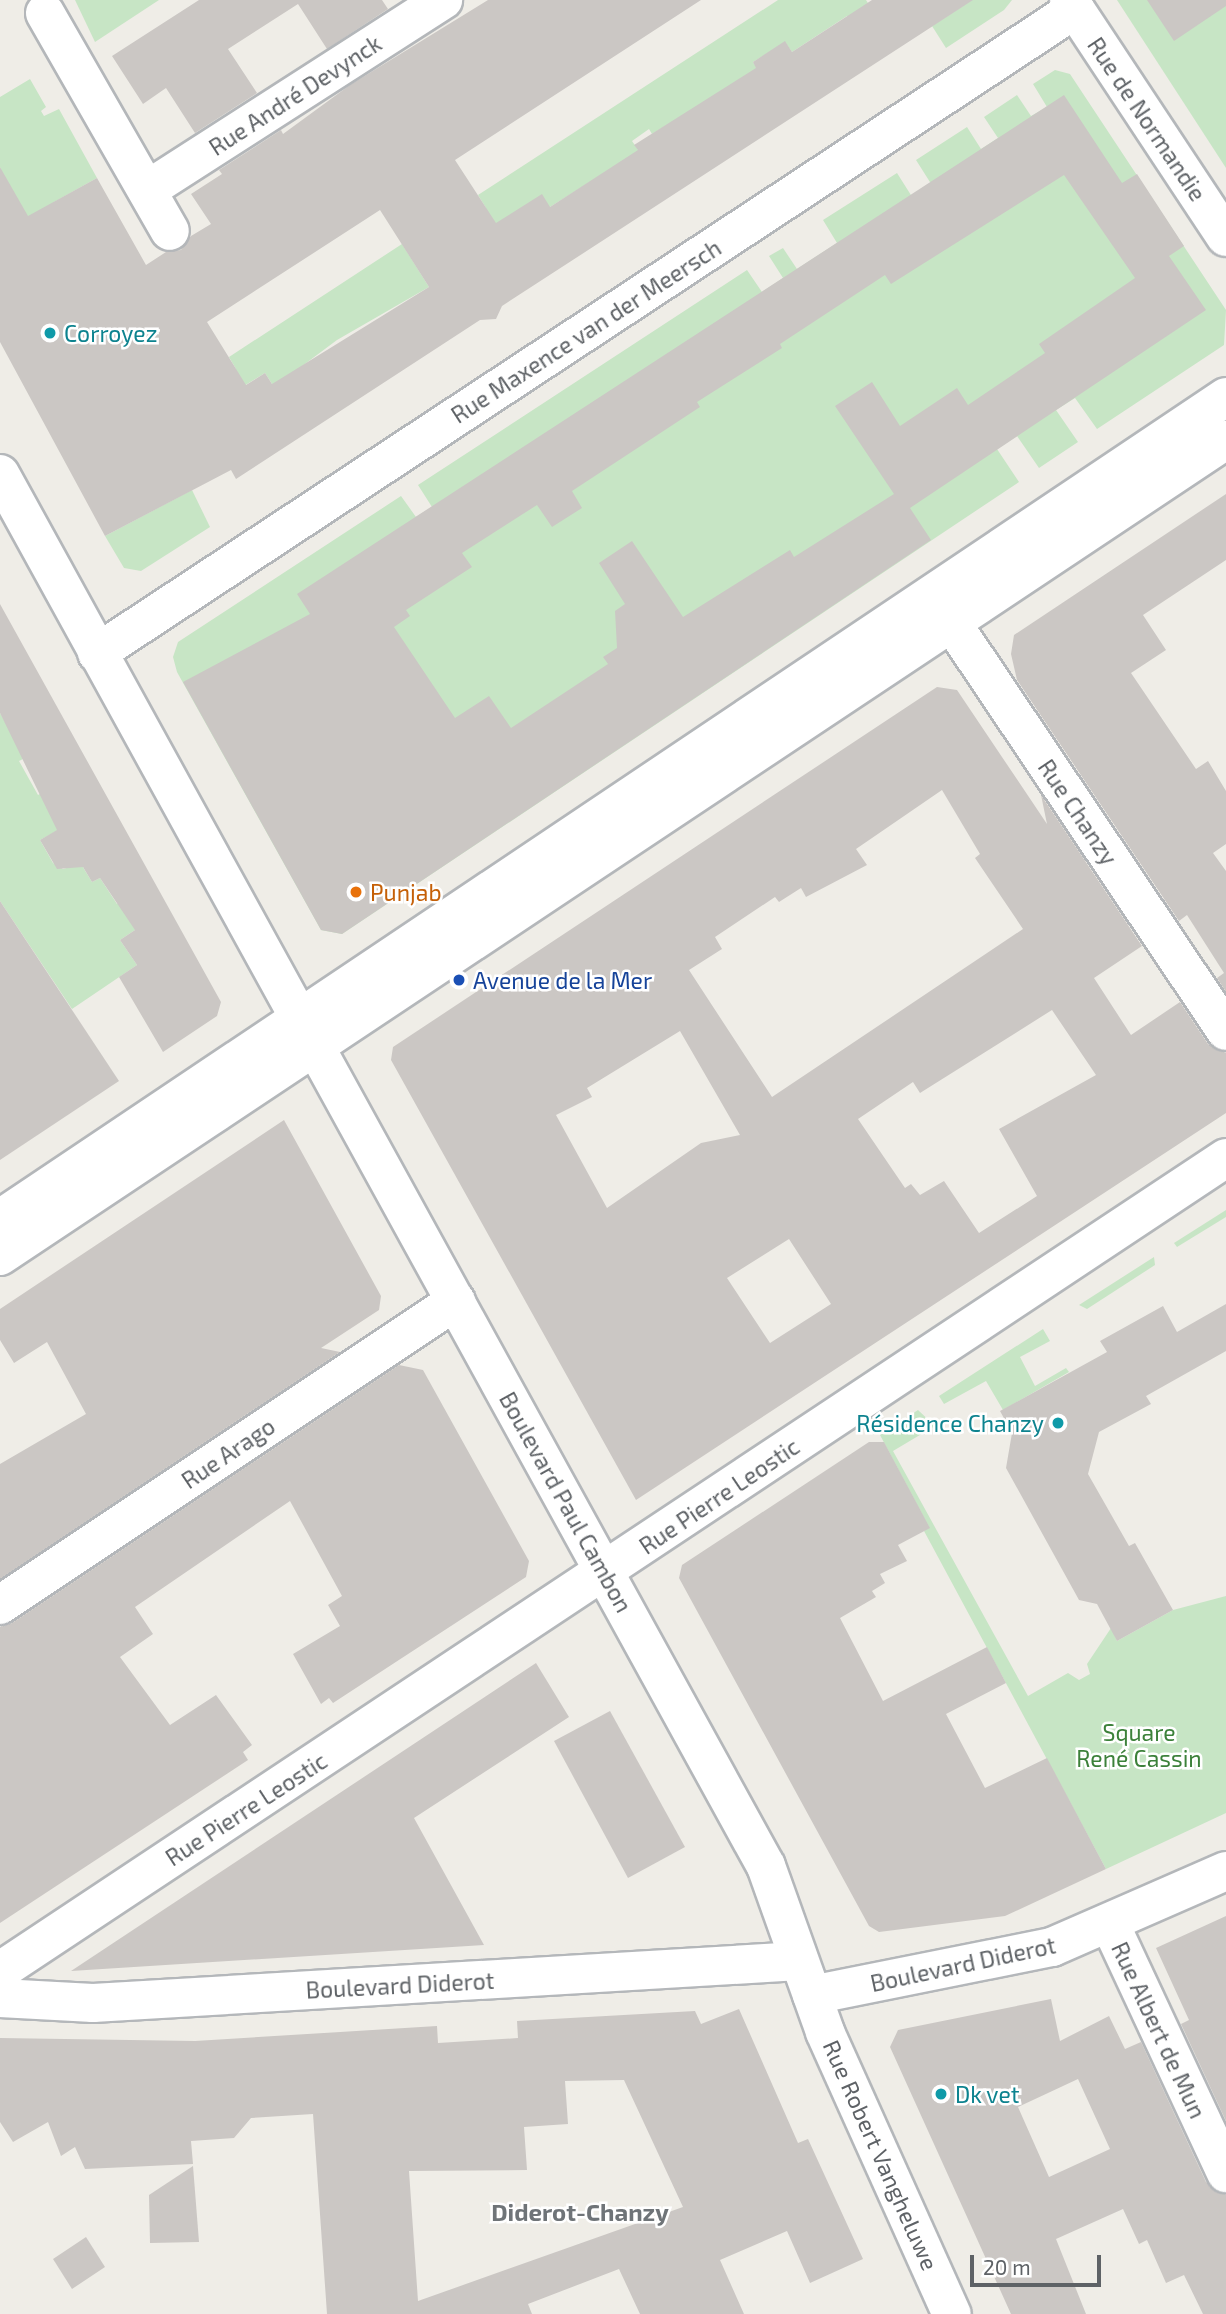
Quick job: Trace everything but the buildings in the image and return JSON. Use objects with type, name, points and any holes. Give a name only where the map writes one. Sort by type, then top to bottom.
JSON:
[{"type":"street","name":"Rue André Devynck","points":[[147,190],[443,0]]},
{"type":"street","name":"Rue de Normandie","points":[[1072,4],[1226,237]]},
{"type":"street","name":"Rue Maxence van der Meersch","points":[[97,653],[1072,4]]},
{"type":"street","points":[[45,13],[170,231]]},
{"type":"street","points":[[0,1219],[307,1031],[942,608],[1226,397]]},
{"type":"street","points":[[942,608],[1226,440]]},
{"type":"street","points":[[0,474],[307,1031]]},
{"type":"street","name":"Rue Chanzy","points":[[942,608],[1226,1031]]},
{"type":"street","points":[[0,1256],[307,1031]]},
{"type":"street","name":"Boulevard Paul Cambon","points":[[307,1031],[766,1866],[805,1978]]},
{"type":"street","name":"Rue Pierre Leostic","points":[[0,1972],[605,1573],[1226,1158]]},
{"type":"street","name":"Rue Arago","points":[[0,1605],[456,1301]]},
{"type":"street","name":"Boulevard Diderot","points":[[0,1998],[93,2003],[805,1978],[1027,1954],[1110,1924],[1226,1871]]},
{"type":"street","name":"Rue Albert de Mun","points":[[1110,1924],[1226,2173]]},
{"type":"street","name":"Rue Robert Vangheluwe","points":[[805,1978],[952,2314]]},
{"type":"green space","points":[[75,0],[159,0],[95,42]]},
{"type":"green space","points":[[778,0],[866,0],[897,49],[847,16],[792,52],[785,42],[753,62],[758,70],[652,134],[649,129],[632,141],[639,151],[550,207],[476,238],[486,208],[478,195]]},
{"type":"green space","points":[[972,0],[1012,0],[1004,10],[946,48],[932,26]]},
{"type":"green space","points":[[1117,0],[1226,0],[1226,168]]},
{"type":"green space","points":[[1055,70],[1070,74],[1226,310],[1224,345],[1097,429],[1075,398],[1056,410],[1078,442],[1039,468],[1017,436],[997,449],[1019,482],[342,934],[321,930],[177,672],[173,657],[178,642],[401,496],[416,517],[432,507],[418,485],[747,270],[762,292],[783,278],[769,256],[783,248],[797,269],[837,243],[823,220],[897,173],[916,203],[935,190],[916,160],[967,127],[981,149],[998,138],[984,117],[1017,95],[1031,116],[1047,107],[1033,84]]},
{"type":"green space","points":[[30,79],[46,107],[41,111],[44,116],[59,109],[97,178],[54,202],[50,296],[0,167],[0,97]]},
{"type":"green space","points":[[402,244],[429,287],[337,340],[274,387],[265,373],[231,394],[236,369],[229,357]]},
{"type":"green space","points":[[192,490],[210,527],[141,571],[124,568],[105,536]]},
{"type":"green space","points":[[0,713],[25,758],[19,761],[38,795],[45,791],[64,827],[40,840],[53,863],[63,869],[81,864],[92,882],[100,878],[117,904],[133,894],[150,920],[120,940],[137,965],[72,1009],[0,901]]},
{"type":"green space","points":[[1226,1210],[1226,1217],[1177,1247],[1174,1243]]},
{"type":"green space","points":[[1154,1257],[1155,1265],[1087,1309],[1079,1305]]},
{"type":"green space","points":[[1043,1329],[1050,1341],[1020,1357],[1035,1386],[1066,1368],[1069,1372],[1003,1410],[986,1381],[944,1404],[939,1396]]},
{"type":"green space","name":"Square René Cassin","points":[[918,1410],[935,1426],[893,1451],[1028,1696],[1068,1673],[1079,1680],[1090,1674],[1087,1664],[1111,1628],[1117,1641],[1173,1610],[1226,1596],[1226,1813],[1106,1869],[924,1531],[929,1527],[880,1435]]},
{"type":"place","name":"Corroyez","points":[[50,333]]},
{"type":"place","name":"Punjab","points":[[356,892]]},
{"type":"place","name":"Avenue de la Mer","points":[[459,980]]},
{"type":"place","name":"Résidence Chanzy","points":[[1058,1423]]},
{"type":"place","name":"Dk vet","points":[[941,2094]]},
{"type":"district","name":"Diderot-Chanzy","points":[[580,2212]]}]
